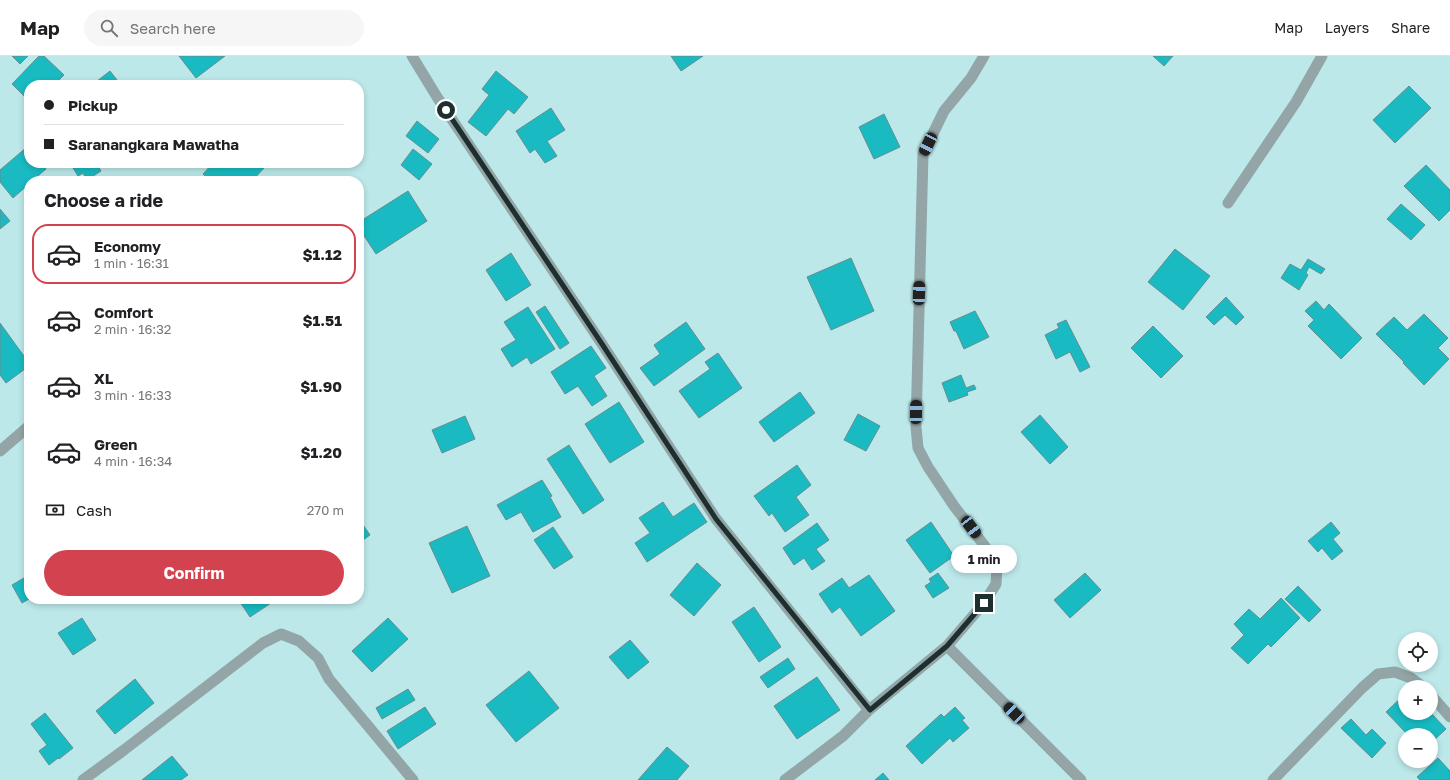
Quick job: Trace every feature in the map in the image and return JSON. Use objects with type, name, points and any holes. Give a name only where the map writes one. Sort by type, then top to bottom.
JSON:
[{"type":"street","points":[[412,56],[437,97],[602,344],[716,519],[870,710]]},
{"type":"street","points":[[786,780],[843,736],[870,710],[947,646],[984,603],[996,584],[997,566],[987,549],[954,506],[928,467],[918,448],[916,427],[923,154],[944,111],[971,78],[984,56]]},
{"type":"street","points":[[1228,203],[1296,102],[1322,56]]},
{"type":"street","points":[[0,451],[24,430]]},
{"type":"street","points":[[83,780],[263,643],[281,634],[299,641],[318,658],[330,679],[413,780]]},
{"type":"street","points":[[947,646],[1081,780]]},
{"type":"street","points":[[1273,780],[1362,688],[1378,674],[1395,672],[1414,680]]},
{"type":"street","points":[[1438,703],[1450,717]]},
{"type":"building","points":[[12,56],[28,56],[20,64]]},
{"type":"building","points":[[39,56],[44,56],[64,75],[59,80],[24,80],[24,96],[12,84]]},
{"type":"building","points":[[179,56],[225,56],[196,78]]},
{"type":"building","points":[[671,56],[703,56],[681,71]]},
{"type":"building","points":[[1153,56],[1173,56],[1164,66]]},
{"type":"building","points":[[110,71],[117,80],[98,80]]},
{"type":"building","points":[[496,71],[528,97],[514,114],[508,109],[486,136],[468,122],[489,95],[482,89]]},
{"type":"building","points":[[1409,86],[1431,108],[1395,143],[1373,120]]},
{"type":"building","points":[[551,108],[565,130],[547,141],[557,156],[545,163],[535,149],[530,153],[516,131]]},
{"type":"building","points":[[884,114],[900,147],[874,159],[859,127]]},
{"type":"building","points":[[417,121],[439,139],[428,153],[406,136]]},
{"type":"building","points":[[413,149],[432,164],[419,180],[401,165]]},
{"type":"building","points":[[24,150],[24,168],[46,169],[38,176],[24,176],[24,188],[13,198],[0,182],[0,170]]},
{"type":"building","points":[[1426,165],[1450,190],[1450,210],[1439,221],[1404,186]]},
{"type":"building","points":[[73,168],[99,168],[101,171],[93,176],[85,176],[83,173],[78,176]]},
{"type":"building","points":[[208,168],[264,168],[257,176],[205,176],[203,174]]},
{"type":"building","points":[[408,191],[427,221],[376,254],[364,236],[364,219]]},
{"type":"building","points":[[1401,204],[1425,225],[1411,240],[1387,219]]},
{"type":"building","points":[[0,209],[10,221],[0,229]]},
{"type":"building","points":[[1175,249],[1210,276],[1183,310],[1148,282]]},
{"type":"building","points":[[511,253],[531,285],[506,301],[486,270]]},
{"type":"building","points":[[851,258],[874,311],[831,330],[807,277]]},
{"type":"building","points":[[1308,259],[1325,269],[1321,274],[1309,267],[1306,273],[1308,275],[1299,290],[1281,278],[1290,264],[1301,270]]},
{"type":"building","points":[[1226,297],[1244,317],[1236,325],[1225,315],[1214,325],[1206,317]]},
{"type":"building","points":[[1316,301],[1324,310],[1329,304],[1362,338],[1341,359],[1308,326],[1314,320],[1305,311]]},
{"type":"building","points":[[545,306],[569,343],[560,349],[536,312]]},
{"type":"building","points":[[528,307],[555,349],[531,364],[527,357],[512,367],[501,349],[516,340],[504,322]]},
{"type":"building","points":[[975,311],[989,337],[964,349],[950,322]]},
{"type":"building","points":[[1424,314],[1448,338],[1438,348],[1449,359],[1424,385],[1376,334],[1394,317],[1407,330]]},
{"type":"building","points":[[1066,320],[1090,367],[1080,372],[1070,352],[1056,359],[1045,335],[1059,328],[1057,324]]},
{"type":"building","points":[[686,322],[705,349],[654,386],[640,368],[660,354],[654,345]]},
{"type":"building","points":[[0,323],[24,356],[24,370],[6,383],[0,375]]},
{"type":"building","points":[[1153,326],[1183,356],[1161,378],[1131,348]]},
{"type":"building","points":[[591,346],[606,368],[594,376],[607,396],[592,406],[578,386],[565,394],[551,372]]},
{"type":"building","points":[[718,353],[742,388],[699,418],[679,391],[710,369],[705,362]]},
{"type":"building","points":[[961,375],[966,388],[974,385],[976,389],[967,392],[968,395],[949,402],[942,383]]},
{"type":"building","points":[[800,392],[815,413],[774,442],[759,422]]},
{"type":"building","points":[[619,402],[644,442],[610,463],[585,424]]},
{"type":"building","points":[[858,414],[880,426],[866,451],[844,440]]},
{"type":"building","points":[[1040,415],[1068,447],[1050,464],[1021,432]]},
{"type":"building","points":[[465,416],[475,439],[442,453],[432,430]]},
{"type":"building","points":[[569,445],[604,500],[583,514],[547,459]]},
{"type":"building","points":[[797,465],[811,485],[796,497],[809,515],[785,532],[772,513],[769,516],[754,496]]},
{"type":"building","points":[[542,480],[552,496],[550,497],[561,517],[533,532],[521,512],[506,520],[497,505]]},
{"type":"building","points":[[663,502],[673,517],[694,503],[707,522],[647,562],[635,543],[650,533],[639,518]]},
{"type":"building","points":[[931,522],[954,556],[930,573],[906,540]]},
{"type":"building","points":[[1331,522],[1340,533],[1333,539],[1343,551],[1332,560],[1322,548],[1318,552],[1308,541]]},
{"type":"building","points":[[817,523],[829,540],[816,549],[825,561],[812,570],[804,558],[794,565],[783,548]]},
{"type":"building","points":[[364,526],[370,535],[364,539]]},
{"type":"building","points":[[467,526],[490,576],[452,593],[429,543]]},
{"type":"building","points":[[553,527],[573,557],[554,569],[534,540]]},
{"type":"building","points":[[697,563],[721,585],[694,616],[670,595]]},
{"type":"building","points":[[938,573],[949,588],[933,598],[925,586],[931,582],[929,579]]},
{"type":"building","points":[[1085,573],[1101,590],[1070,618],[1054,600]]},
{"type":"building","points":[[869,575],[895,611],[861,636],[840,607],[832,613],[819,594],[842,578],[849,588]]},
{"type":"building","points":[[24,578],[24,602],[22,603],[12,585]]},
{"type":"building","points":[[1298,586],[1321,610],[1309,622],[1285,599]]},
{"type":"building","points":[[1281,598],[1300,618],[1271,647],[1268,644],[1248,664],[1231,648],[1244,635],[1234,624],[1249,609],[1260,619]]},
{"type":"building","points":[[241,604],[270,604],[250,617]]},
{"type":"building","points":[[754,607],[781,647],[759,662],[732,622]]},
{"type":"building","points":[[82,618],[96,640],[73,655],[58,633]]},
{"type":"building","points":[[388,618],[408,639],[372,672],[352,651]]},
{"type":"building","points":[[630,640],[649,662],[628,679],[609,657]]},
{"type":"building","points":[[788,658],[795,669],[768,688],[760,677]]},
{"type":"building","points":[[529,671],[559,708],[516,742],[486,705]]},
{"type":"building","points":[[817,677],[840,710],[797,739],[774,706]]},
{"type":"building","points":[[135,679],[154,703],[115,734],[96,711]]},
{"type":"building","points":[[408,689],[415,700],[382,719],[376,708]]},
{"type":"building","points":[[1398,701],[1398,720],[1438,720],[1446,729],[1438,736],[1438,728],[1401,728],[1386,712]]},
{"type":"building","points":[[425,707],[436,724],[398,749],[387,731]]},
{"type":"building","points":[[955,707],[965,718],[962,720],[969,728],[953,742],[950,738],[922,764],[906,746],[941,714],[944,717]]},
{"type":"building","points":[[45,713],[73,748],[49,765],[39,751],[47,745],[31,724]]},
{"type":"building","points":[[1351,719],[1366,735],[1372,729],[1386,743],[1372,758],[1341,728]]},
{"type":"building","points":[[667,747],[689,766],[677,780],[638,780]]},
{"type":"building","points":[[172,756],[188,775],[181,780],[142,780]]},
{"type":"building","points":[[1438,758],[1450,771],[1450,780],[1420,780],[1417,777],[1427,768],[1438,768]]},
{"type":"building","points":[[883,773],[889,780],[875,780]]},
{"type":"route","points":[[446,110],[602,344],[716,519],[870,710],[947,646],[984,603]]}]
